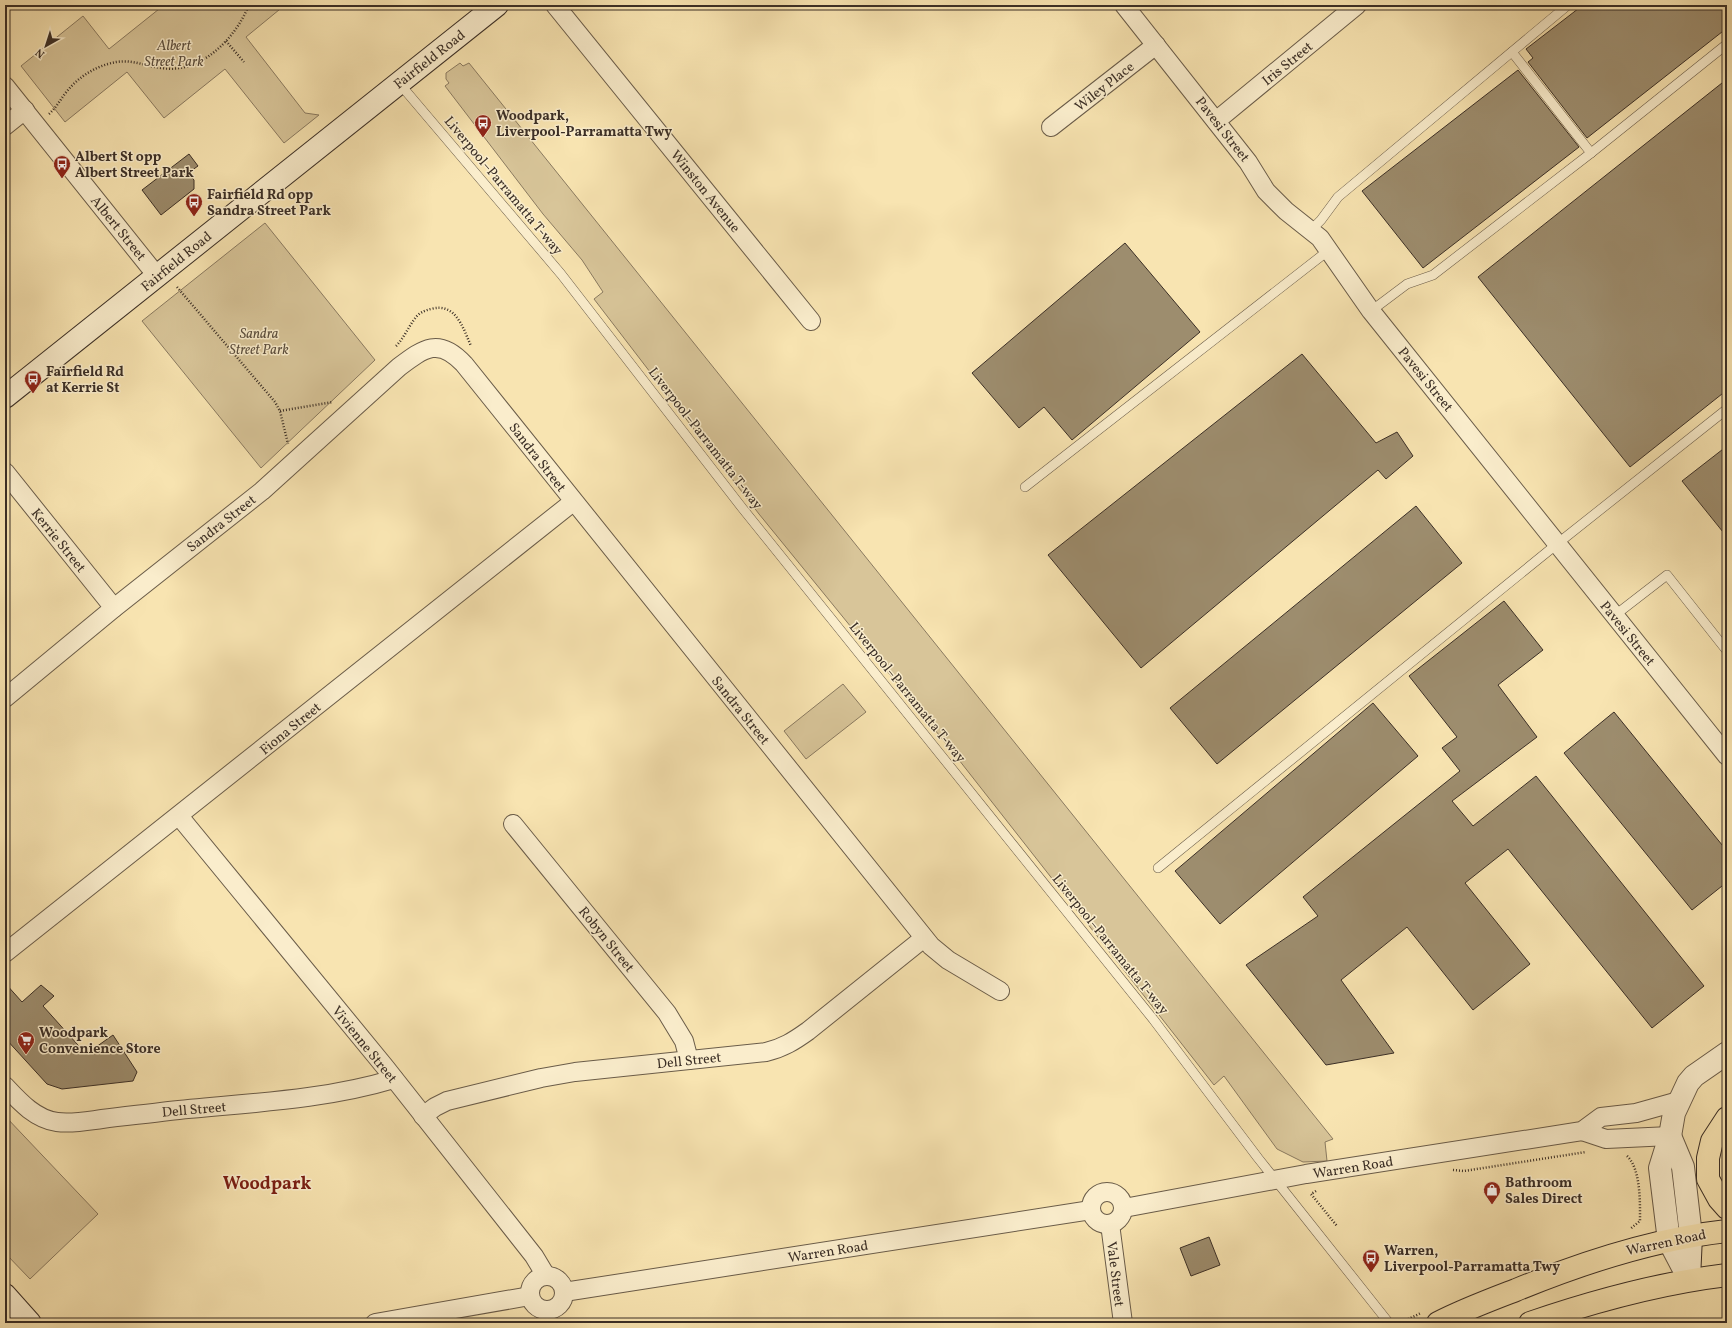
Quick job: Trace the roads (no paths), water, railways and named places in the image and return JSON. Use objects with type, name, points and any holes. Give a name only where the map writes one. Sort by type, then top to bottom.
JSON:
[{"type":"highway","points":[[1727,1118],[1712,1141],[1708,1158],[1708,1179],[1715,1193],[1727,1208]]},
{"type":"highway","name":"Warren Road","points":[[1438,1323],[1567,1269],[1634,1248],[1692,1236],[1727,1231]]},
{"type":"highway","points":[[1530,1323],[1582,1305],[1689,1280],[1727,1275]]},
{"type":"main road","name":"Fairfield Road","points":[[5,397],[497,5]]},
{"type":"main road","points":[[1689,1280],[1669,1241],[1660,1168],[1670,1136],[1674,1113],[1688,1082],[1694,1076],[1727,1053]]},
{"type":"main road","points":[[1670,1136],[1683,1167],[1692,1236],[1689,1280]]},
{"type":"main road","points":[[5,1295],[30,1323]]},
{"type":"street","name":"Winston Avenue","points":[[555,5],[811,321]]},
{"type":"street","name":"Pavesi Street","points":[[1124,5],[1216,120],[1248,162],[1266,191],[1286,211],[1320,238],[1371,311],[1727,756]]},
{"type":"street","name":"Iris Street","points":[[1216,120],[1357,5]]},
{"type":"street","name":"Wiley Place","points":[[1051,127],[1156,45]]},
{"type":"street","name":"Albert Street","points":[[5,86],[157,276]]},
{"type":"street","points":[[5,126],[25,110]]},
{"type":"street","name":"Sandra Street","points":[[5,698],[114,608],[262,491],[399,367],[413,357],[434,347],[445,349],[454,354],[464,364],[573,502],[924,938],[948,960],[1000,991]]},
{"type":"street","name":"Kerrie Street","points":[[5,472],[114,608]]},
{"type":"street","name":"Fiona Street","points":[[5,953],[573,502]]},
{"type":"street","name":"Vivienne Street","points":[[179,816],[394,1079],[534,1256],[546,1276]]},
{"type":"street","name":"Robyn Street","points":[[513,824],[667,1013],[684,1041],[690,1060]]},
{"type":"street","name":"Dell Street","points":[[423,1116],[435,1107],[448,1101],[541,1078],[575,1072],[766,1052],[780,1049],[791,1044],[924,938]]},
{"type":"street","name":"Dell Street","points":[[5,1086],[33,1113],[56,1122],[76,1122],[265,1102],[334,1093],[374,1085],[394,1079]]},
{"type":"street","name":"Warren Road","points":[[1124,1208],[1275,1180],[1582,1131],[1601,1117],[1636,1112],[1679,1100]]},
{"type":"street","name":"Warren Road","points":[[1582,1131],[1606,1139],[1670,1136]]},
{"type":"street","points":[[1105,1192],[1111,1192],[1119,1197],[1124,1208],[1122,1216],[1118,1221],[1110,1224],[1101,1223],[1096,1220],[1091,1210],[1096,1196],[1105,1192]]},
{"type":"street","name":"Warren Road","points":[[564,1292],[1091,1210]]},
{"type":"street","name":"Vale Street","points":[[1110,1224],[1123,1323]]},
{"type":"street","points":[[546,1276],[557,1280],[563,1287],[564,1292],[564,1298],[561,1304],[551,1310],[539,1308],[534,1304],[530,1296],[531,1288],[536,1280],[546,1276]]},
{"type":"street","points":[[375,1323],[530,1296]]},
{"type":"lane","points":[[1311,230],[1321,220],[1338,197],[1568,5]]},
{"type":"lane","points":[[1371,311],[1407,284],[1433,274],[1591,152],[1727,44]]},
{"type":"lane","points":[[1512,52],[1591,152]]},
{"type":"lane","name":"Liverpool–Parramatta T-way","points":[[399,83],[561,274],[743,509],[1153,1018],[1275,1180],[1389,1323]]},
{"type":"lane","points":[[1025,487],[1329,250]]},
{"type":"lane","points":[[1158,868],[1557,544],[1727,409]]},
{"type":"lane","points":[[1614,616],[1667,575],[1727,651]]},
{"type":"place","name":"Woodpark, Liverpool-Parramatta Twy","points":[[483,138]]},
{"type":"place","name":"Albert St opp Albert Street Park","points":[[62,179]]},
{"type":"place","name":"Fairfield Rd opp Sandra Street Park","points":[[194,217]]},
{"type":"place","name":"Fairfield Rd at Kerrie St","points":[[33,394]]},
{"type":"place","name":"Woodpark Convenience Store","points":[[26,1055]]},
{"type":"place","name":"Bathroom Sales Direct","points":[[1492,1205]]},
{"type":"place","name":"Warren, Liverpool-Parramatta Twy","points":[[1371,1273]]},
{"type":"district","name":"Woodpark","points":[[267,1183]]},
{"type":"park label","name":"Albert Street Park","points":[[174,54]]},
{"type":"park label","name":"Sandra Street Park","points":[[259,342]]}]
